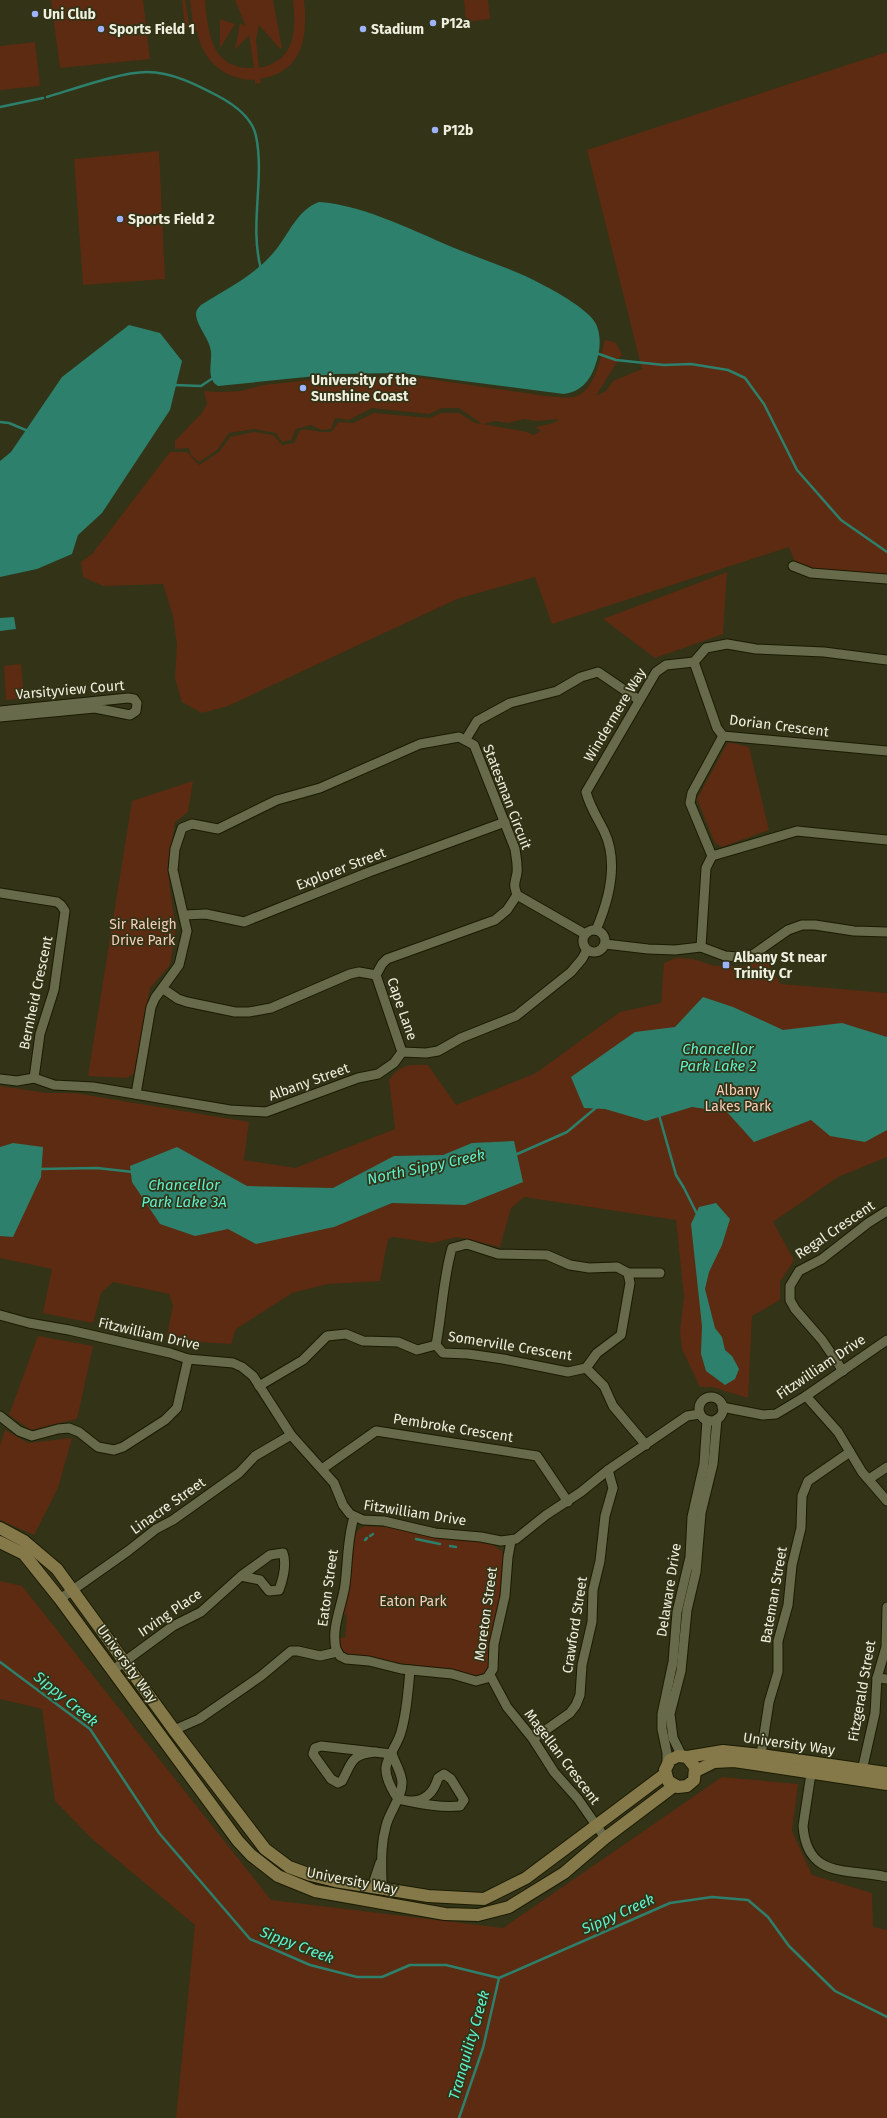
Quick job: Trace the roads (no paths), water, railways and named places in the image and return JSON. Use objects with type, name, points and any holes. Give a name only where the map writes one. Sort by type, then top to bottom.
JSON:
[{"type":"street","points":[[793,566],[811,573],[887,579]]},
{"type":"street","points":[[694,662],[706,648],[727,644],[756,649],[824,652],[887,660]]},
{"type":"street","name":"Windermere Way","points":[[596,930],[607,898],[612,862],[605,832],[590,805],[586,792],[656,672],[666,665],[694,662]]},
{"type":"street","name":"Dorian Crescent","points":[[694,662],[717,728],[723,736],[887,751]]},
{"type":"street","points":[[466,739],[477,721],[510,703],[557,691],[581,677],[598,672],[639,700]]},
{"type":"street","name":"Varsityview Court","points":[[4,713],[95,705]]},
{"type":"street","points":[[712,856],[690,803],[692,793],[723,736]]},
{"type":"street","name":"Statesman Circuit","points":[[184,915],[172,870],[175,849],[182,828],[192,824],[218,829],[270,802],[320,788],[420,744],[459,737],[466,739],[474,745],[515,849],[517,872],[513,884],[517,895]]},
{"type":"street","name":"Explorer Street","points":[[184,915],[206,914],[244,922],[369,872],[505,822]]},
{"type":"street","points":[[701,947],[706,868],[712,856],[797,831],[887,840]]},
{"type":"street","name":"Bernheid Crescent","points":[[0,893],[56,902],[61,905],[65,911],[54,990],[40,1034],[34,1078]]},
{"type":"street","points":[[162,988],[178,999],[187,1002],[235,1012],[271,1008],[350,974],[359,972],[376,975],[382,964],[387,959],[495,920],[507,910],[517,895],[585,934]]},
{"type":"street","points":[[136,1094],[151,1006],[179,965],[187,931],[184,915]]},
{"type":"street","points":[[605,944],[648,949],[675,950],[701,947],[730,957],[746,956],[763,949],[782,934],[802,925],[815,925],[854,931],[887,932]]},
{"type":"street","points":[[590,930],[596,930],[605,936],[605,944],[599,952],[587,950],[583,942],[585,934],[590,930]]},
{"type":"street","points":[[402,1052],[426,1053],[438,1050],[461,1038],[516,1016],[571,972],[582,959],[587,950]]},
{"type":"street","name":"Cape Lane","points":[[376,975],[402,1052]]},
{"type":"street","name":"Albany Street","points":[[0,1079],[18,1081],[34,1078],[54,1085],[93,1087],[244,1112],[266,1112],[279,1109],[358,1078],[378,1074],[394,1063],[402,1052]]},
{"type":"street","name":"Regal Crescent","points":[[843,1371],[822,1340],[795,1309],[790,1300],[790,1286],[799,1271],[822,1259],[868,1223],[887,1211]]},
{"type":"street","points":[[436,1345],[442,1311],[445,1279],[452,1248],[467,1244],[498,1254],[548,1255],[570,1265],[589,1268],[617,1267],[628,1272],[660,1273]]},
{"type":"street","points":[[586,1368],[597,1353],[621,1335],[630,1283],[628,1272]]},
{"type":"street","name":"Fitzwilliam Drive","points":[[0,1315],[29,1323],[69,1330],[170,1352],[188,1359],[238,1365],[253,1376],[291,1435],[334,1483],[344,1507],[358,1518],[384,1521],[425,1531],[507,1541]]},
{"type":"street","name":"Somerville Crescent","points":[[259,1386],[303,1360],[327,1336],[346,1334],[363,1341],[398,1342],[417,1350],[436,1345],[443,1352],[475,1355],[568,1372],[586,1368],[604,1386],[613,1406],[646,1446]]},
{"type":"street","name":"Fitzwilliam Drive","points":[[722,1407],[763,1415],[776,1414],[806,1396],[887,1340]]},
{"type":"street","points":[[0,1416],[19,1431],[32,1436],[58,1429],[69,1428],[79,1432],[98,1447],[114,1450],[123,1448],[165,1420],[177,1408],[188,1359]]},
{"type":"street","points":[[806,1396],[838,1432],[868,1480],[887,1500]]},
{"type":"street","points":[[507,1541],[522,1536],[546,1515],[568,1502],[605,1472],[646,1446],[687,1416],[700,1414],[712,1420],[722,1413],[722,1407],[716,1398],[708,1398],[701,1402],[700,1414]]},
{"type":"street","name":"Delaware Drive","points":[[685,1757],[672,1738],[670,1714],[681,1671],[687,1610],[696,1572],[701,1513],[713,1464],[712,1420]]},
{"type":"street","name":"Delaware Drive","points":[[666,1769],[667,1753],[662,1729],[662,1714],[673,1662],[677,1612],[690,1557],[693,1513],[712,1420]]},
{"type":"street","name":"Pembroke Crescent","points":[[322,1469],[376,1430],[537,1456],[568,1502]]},
{"type":"street","name":"Linacre Street","points":[[60,1599],[128,1551],[156,1529],[173,1520],[239,1473],[255,1456],[291,1435]]},
{"type":"street","name":"Bateman Street","points":[[761,1760],[769,1702],[778,1672],[778,1640],[788,1605],[792,1565],[801,1528],[802,1496],[808,1481],[850,1452]]},
{"type":"street","points":[[868,1480],[887,1467]]},
{"type":"street","name":"Crawford Street","points":[[533,1739],[570,1713],[576,1705],[580,1695],[582,1665],[592,1618],[594,1586],[600,1561],[605,1516],[613,1487],[605,1472]]},
{"type":"street","name":"Eaton Street","points":[[336,1650],[336,1618],[345,1585],[347,1552],[358,1518]]},
{"type":"street","name":"University Way","points":[[0,1528],[24,1541],[57,1569],[178,1735],[266,1849],[289,1867],[317,1877],[377,1888],[428,1896],[484,1899],[526,1878],[596,1826],[666,1769]]},
{"type":"street","name":"Moreton Street","points":[[488,1677],[493,1670],[495,1638],[505,1596],[508,1557],[507,1541]]},
{"type":"street","name":"University Way","points":[[0,1542],[24,1554],[60,1599],[238,1841],[264,1867],[278,1876],[314,1892],[445,1914],[478,1915],[509,1907],[564,1873],[605,1838],[674,1786]]},
{"type":"street","name":"Irving Place","points":[[113,1670],[174,1626],[201,1612],[241,1576],[270,1555],[283,1553],[285,1559],[282,1582],[279,1590],[269,1591],[260,1580],[241,1576]]},
{"type":"street","name":"Fitzgerald Street","points":[[861,1774],[875,1713],[877,1678],[886,1647],[887,1607]]},
{"type":"street","points":[[166,1743],[261,1676],[289,1652],[296,1650],[313,1654],[336,1650],[346,1659],[369,1661],[410,1670],[452,1674],[476,1681],[488,1677]]},
{"type":"street","points":[[398,1799],[386,1773],[387,1762],[392,1754],[403,1727],[410,1670]]},
{"type":"street","name":"Magellan Crescent","points":[[488,1677],[513,1715],[533,1739],[554,1772],[578,1799],[605,1838]]},
{"type":"street","points":[[877,1678],[887,1680]]},
{"type":"street","points":[[376,1752],[363,1754],[352,1760],[342,1780],[338,1783],[331,1779],[313,1754],[314,1748],[321,1746],[376,1752],[392,1754]]},
{"type":"street","name":"University Way","points":[[685,1757],[728,1751],[761,1760],[861,1774],[887,1772]]},
{"type":"street","points":[[374,1902],[386,1826],[401,1791],[402,1779],[392,1754]]},
{"type":"street","points":[[685,1757],[694,1763],[696,1771],[694,1780],[687,1786],[674,1786],[668,1781],[666,1769],[674,1758],[685,1757]]},
{"type":"street","name":"University Way","points":[[696,1771],[706,1765],[726,1760],[761,1760]]},
{"type":"street","points":[[812,1767],[803,1826],[808,1847],[816,1860],[833,1870],[887,1878]]},
{"type":"street","points":[[398,1799],[409,1801],[431,1805],[458,1806],[463,1804],[464,1799],[451,1779],[444,1774],[438,1778],[435,1788],[429,1795],[418,1801],[409,1801]]},
{"type":"street","name":"University Way","points":[[861,1774],[887,1784]]},
{"type":"water","points":[[319,202],[337,204],[374,214],[392,221],[462,251],[524,275],[580,307],[596,324],[600,340],[597,361],[587,381],[575,391],[564,394],[401,373],[336,374],[218,386],[212,379],[210,371],[210,347],[197,320],[197,309],[262,265],[278,247],[300,215],[312,205]]},
{"type":"water","points":[[129,325],[160,333],[182,361],[170,410],[102,513],[78,535],[72,554],[37,569],[0,577],[0,461],[11,452],[62,377]]},
{"type":"water","points":[[14,617],[16,629],[0,631],[0,618]]},
{"type":"water","name":"Chancellor Park Lake 2","points":[[703,997],[733,1007],[783,1030],[842,1023],[887,1037],[887,1130],[865,1142],[830,1136],[811,1120],[754,1142],[727,1112],[692,1107],[646,1121],[605,1109],[584,1108],[571,1077],[635,1032],[675,1027]]},
{"type":"water","name":"Chancellor Park Lake 3A","points":[[514,1141],[523,1182],[465,1205],[392,1203],[334,1227],[256,1244],[228,1229],[195,1236],[160,1224],[132,1182],[130,1166],[177,1147],[247,1186],[333,1188],[394,1156],[443,1155],[472,1143]]},
{"type":"water","points":[[13,1143],[43,1147],[41,1177],[13,1237],[0,1236],[0,1147]]},
{"type":"water","points":[[716,1203],[730,1219],[722,1245],[709,1272],[705,1289],[715,1328],[722,1337],[725,1350],[732,1356],[739,1369],[735,1379],[725,1385],[706,1371],[701,1354],[702,1326],[691,1224],[699,1207]]},
{"type":"waterway","points":[[47,97],[111,78],[147,72],[166,74],[184,80],[231,103],[247,117],[256,136],[259,169],[256,236],[261,269]]},
{"type":"waterway","points":[[0,107],[43,98]]},
{"type":"waterway","points":[[596,353],[616,360],[664,365],[691,364],[728,370],[745,378],[764,404],[797,470],[841,520],[887,552]]},
{"type":"waterway","points":[[174,385],[201,386],[213,378]]},
{"type":"waterway","points":[[0,422],[9,423],[28,431]]},
{"type":"waterway","name":"North Sippy Creek","points":[[515,1155],[567,1132],[598,1106]]},
{"type":"waterway","points":[[659,1115],[676,1175],[698,1216]]},
{"type":"waterway","name":"North Sippy Creek","points":[[39,1169],[97,1168],[133,1172]]},
{"type":"waterway","points":[[416,1539],[440,1544]]},
{"type":"waterway","points":[[450,1546],[456,1547]]},
{"type":"waterway","points":[[494,1584],[496,1572]]},
{"type":"waterway","points":[[492,1600],[493,1587]]},
{"type":"waterway","name":"Sippy Creek","points":[[0,1662],[90,1729],[159,1833],[250,1939],[310,1965],[357,1977],[382,1977],[410,1965],[446,1965],[499,1978],[670,1903],[712,1897],[748,1900],[768,1917],[789,1946],[835,1991],[887,2017]]},
{"type":"waterway","name":"Tranquility Creek","points":[[459,2118],[483,2048],[499,1978]]},
{"type":"place","name":"Uni Club","points":[[35,14]]},
{"type":"place","name":"P12a","points":[[433,23]]},
{"type":"place","name":"Sports Field 1","points":[[101,29]]},
{"type":"place","name":"Stadium","points":[[363,29]]},
{"type":"place","name":"P12b","points":[[435,130]]},
{"type":"place","name":"Sports Field 2","points":[[120,219]]},
{"type":"place","name":"University of the Sunshine Coast","points":[[303,388]]},
{"type":"place","name":"Albany St near Trinity Cr","points":[[726,965]]},
{"type":"park label","name":"Sir Raleigh Drive Park","points":[[143,932]]},
{"type":"park label","name":"Albany Lakes Park","points":[[738,1098]]},
{"type":"park label","name":"Eaton Park","points":[[413,1601]]}]
